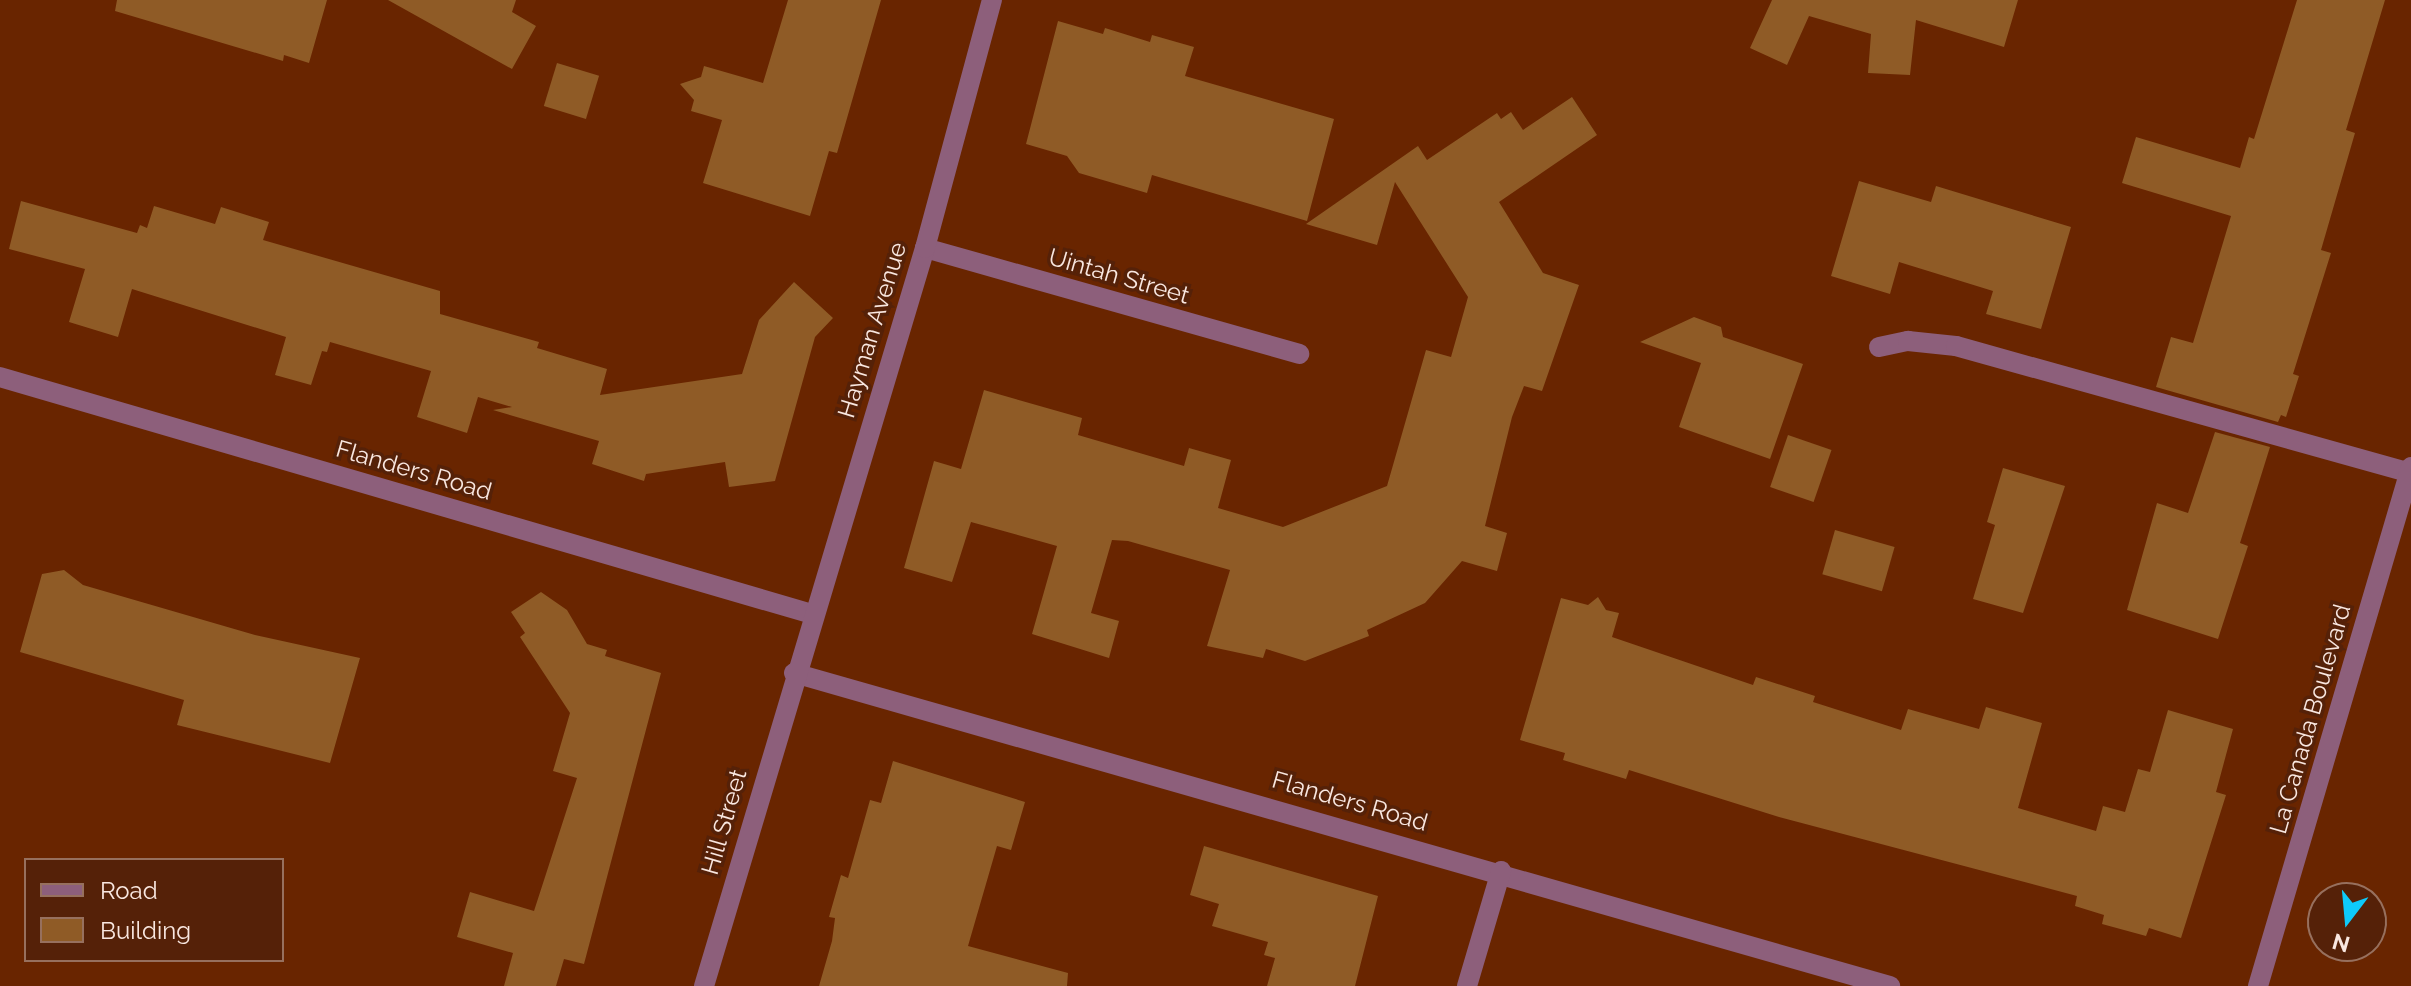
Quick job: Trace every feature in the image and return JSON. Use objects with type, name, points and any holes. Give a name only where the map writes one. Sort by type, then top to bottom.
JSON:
[{"type":"street","name":"Hayman Avenue","points":[[794,673],[925,248],[992,0]]},
{"type":"street","name":"Uintah Street","points":[[925,248],[1299,354]]},
{"type":"street","points":[[1879,347],[1908,341],[1956,346],[2410,471]]},
{"type":"street","name":"Flanders Road","points":[[0,377],[812,614]]},
{"type":"street","name":"La Canada Boulevard","points":[[2258,986],[2410,471]]},
{"type":"street","name":"Flanders Road","points":[[794,673],[1501,871],[1890,986]]},
{"type":"street","name":"Hill Street","points":[[704,986],[794,673]]},
{"type":"street","points":[[1467,986],[1501,871]]},
{"type":"building","points":[[117,0],[327,0],[309,63],[284,55],[283,61],[115,11]]},
{"type":"building","points":[[388,0],[516,0],[512,12],[536,26],[512,69]]},
{"type":"building","points":[[788,0],[881,0],[837,153],[829,151],[810,216],[703,183],[722,120],[691,111],[694,100],[680,84],[701,77],[704,66],[763,83]]},
{"type":"building","points":[[1772,0],[2018,0],[2004,47],[1916,20],[1910,75],[1868,73],[1871,34],[1809,16],[1787,65],[1750,48]]},
{"type":"building","points":[[2297,0],[2385,0],[2346,130],[2355,133],[2321,250],[2331,253],[2293,374],[2299,376],[2286,417],[2281,415],[2278,422],[2156,387],[2171,337],[2193,343],[2231,216],[2122,183],[2136,137],[2240,168],[2249,137],[2254,139]]},
{"type":"building","points":[[1058,21],[1103,34],[1105,28],[1150,42],[1152,35],[1194,47],[1185,76],[1334,119],[1307,221],[1152,175],[1147,193],[1079,173],[1067,156],[1026,144]]},
{"type":"building","points":[[557,63],[599,76],[586,119],[544,106]]},
{"type":"building","points":[[1572,97],[1597,135],[1499,202],[1543,273],[1579,285],[1542,391],[1524,386],[1512,417],[1485,526],[1507,533],[1497,571],[1462,561],[1425,603],[1367,630],[1369,636],[1305,661],[1266,649],[1263,658],[1207,646],[1230,570],[1128,541],[1112,540],[1091,613],[1119,621],[1109,658],[1032,634],[1057,546],[971,522],[952,582],[904,568],[934,461],[961,469],[984,390],[1082,418],[1078,435],[1184,466],[1189,448],[1231,460],[1218,508],[1283,527],[1387,486],[1426,350],[1451,357],[1468,297],[1395,182],[1377,245],[1306,224],[1418,146],[1427,160],[1497,113],[1501,119],[1511,112],[1523,130]]},
{"type":"building","points":[[1859,181],[1931,202],[1936,186],[2071,227],[2041,329],[1986,314],[1993,291],[1899,262],[1890,294],[1831,276]]},
{"type":"building","points":[[21,201],[137,233],[140,225],[147,228],[154,206],[215,224],[221,207],[269,222],[263,240],[440,291],[440,314],[539,342],[537,348],[607,369],[600,395],[742,374],[759,320],[794,282],[833,318],[815,337],[775,481],[729,487],[725,462],[646,474],[644,481],[592,464],[599,441],[493,410],[512,407],[478,397],[467,433],[417,417],[431,371],[330,342],[327,352],[322,351],[311,385],[275,375],[286,337],[132,289],[118,337],[69,322],[85,269],[9,249]]},
{"type":"building","points":[[1694,317],[1721,327],[1723,337],[1803,364],[1770,459],[1679,427],[1701,363],[1640,342]]},
{"type":"building","points":[[2215,432],[2270,447],[2240,543],[2248,546],[2218,639],[2127,610],[2157,503],[2188,513]]},
{"type":"building","points":[[1788,435],[1831,450],[1814,502],[1770,487]]},
{"type":"building","points":[[2003,468],[2065,486],[2023,613],[1973,599],[1995,525],[1987,522]]},
{"type":"building","points":[[1835,530],[1895,547],[1882,591],[1822,574]]},
{"type":"building","points":[[64,570],[83,585],[255,635],[360,658],[330,763],[177,725],[184,700],[20,652],[42,574]]},
{"type":"building","points":[[541,592],[567,610],[587,644],[607,650],[605,656],[661,673],[584,964],[564,959],[556,986],[504,986],[513,953],[457,937],[470,892],[534,911],[577,778],[553,771],[570,713],[520,637],[525,633],[511,612]]},
{"type":"building","points":[[1598,597],[1606,610],[1619,613],[1612,637],[1753,685],[1756,677],[1815,696],[1813,702],[1901,730],[1908,709],[1979,729],[1986,707],[2042,723],[2018,808],[2096,831],[2103,806],[2125,812],[2138,769],[2150,772],[2168,710],[2233,729],[2216,792],[2226,795],[2181,938],[2149,928],[2146,936],[2102,924],[2104,915],[2075,906],[2077,896],[1779,817],[1629,770],[1626,779],[1563,760],[1565,753],[1520,740],[1561,598],[1588,605]]},
{"type":"building","points":[[893,761],[1025,802],[1011,850],[997,846],[968,946],[1068,973],[1067,986],[819,986],[832,941],[835,918],[829,917],[841,875],[848,878],[870,800],[881,803]]},
{"type":"building","points":[[1204,846],[1378,896],[1355,986],[1267,986],[1275,958],[1264,955],[1268,942],[1212,926],[1219,904],[1190,895]]}]
